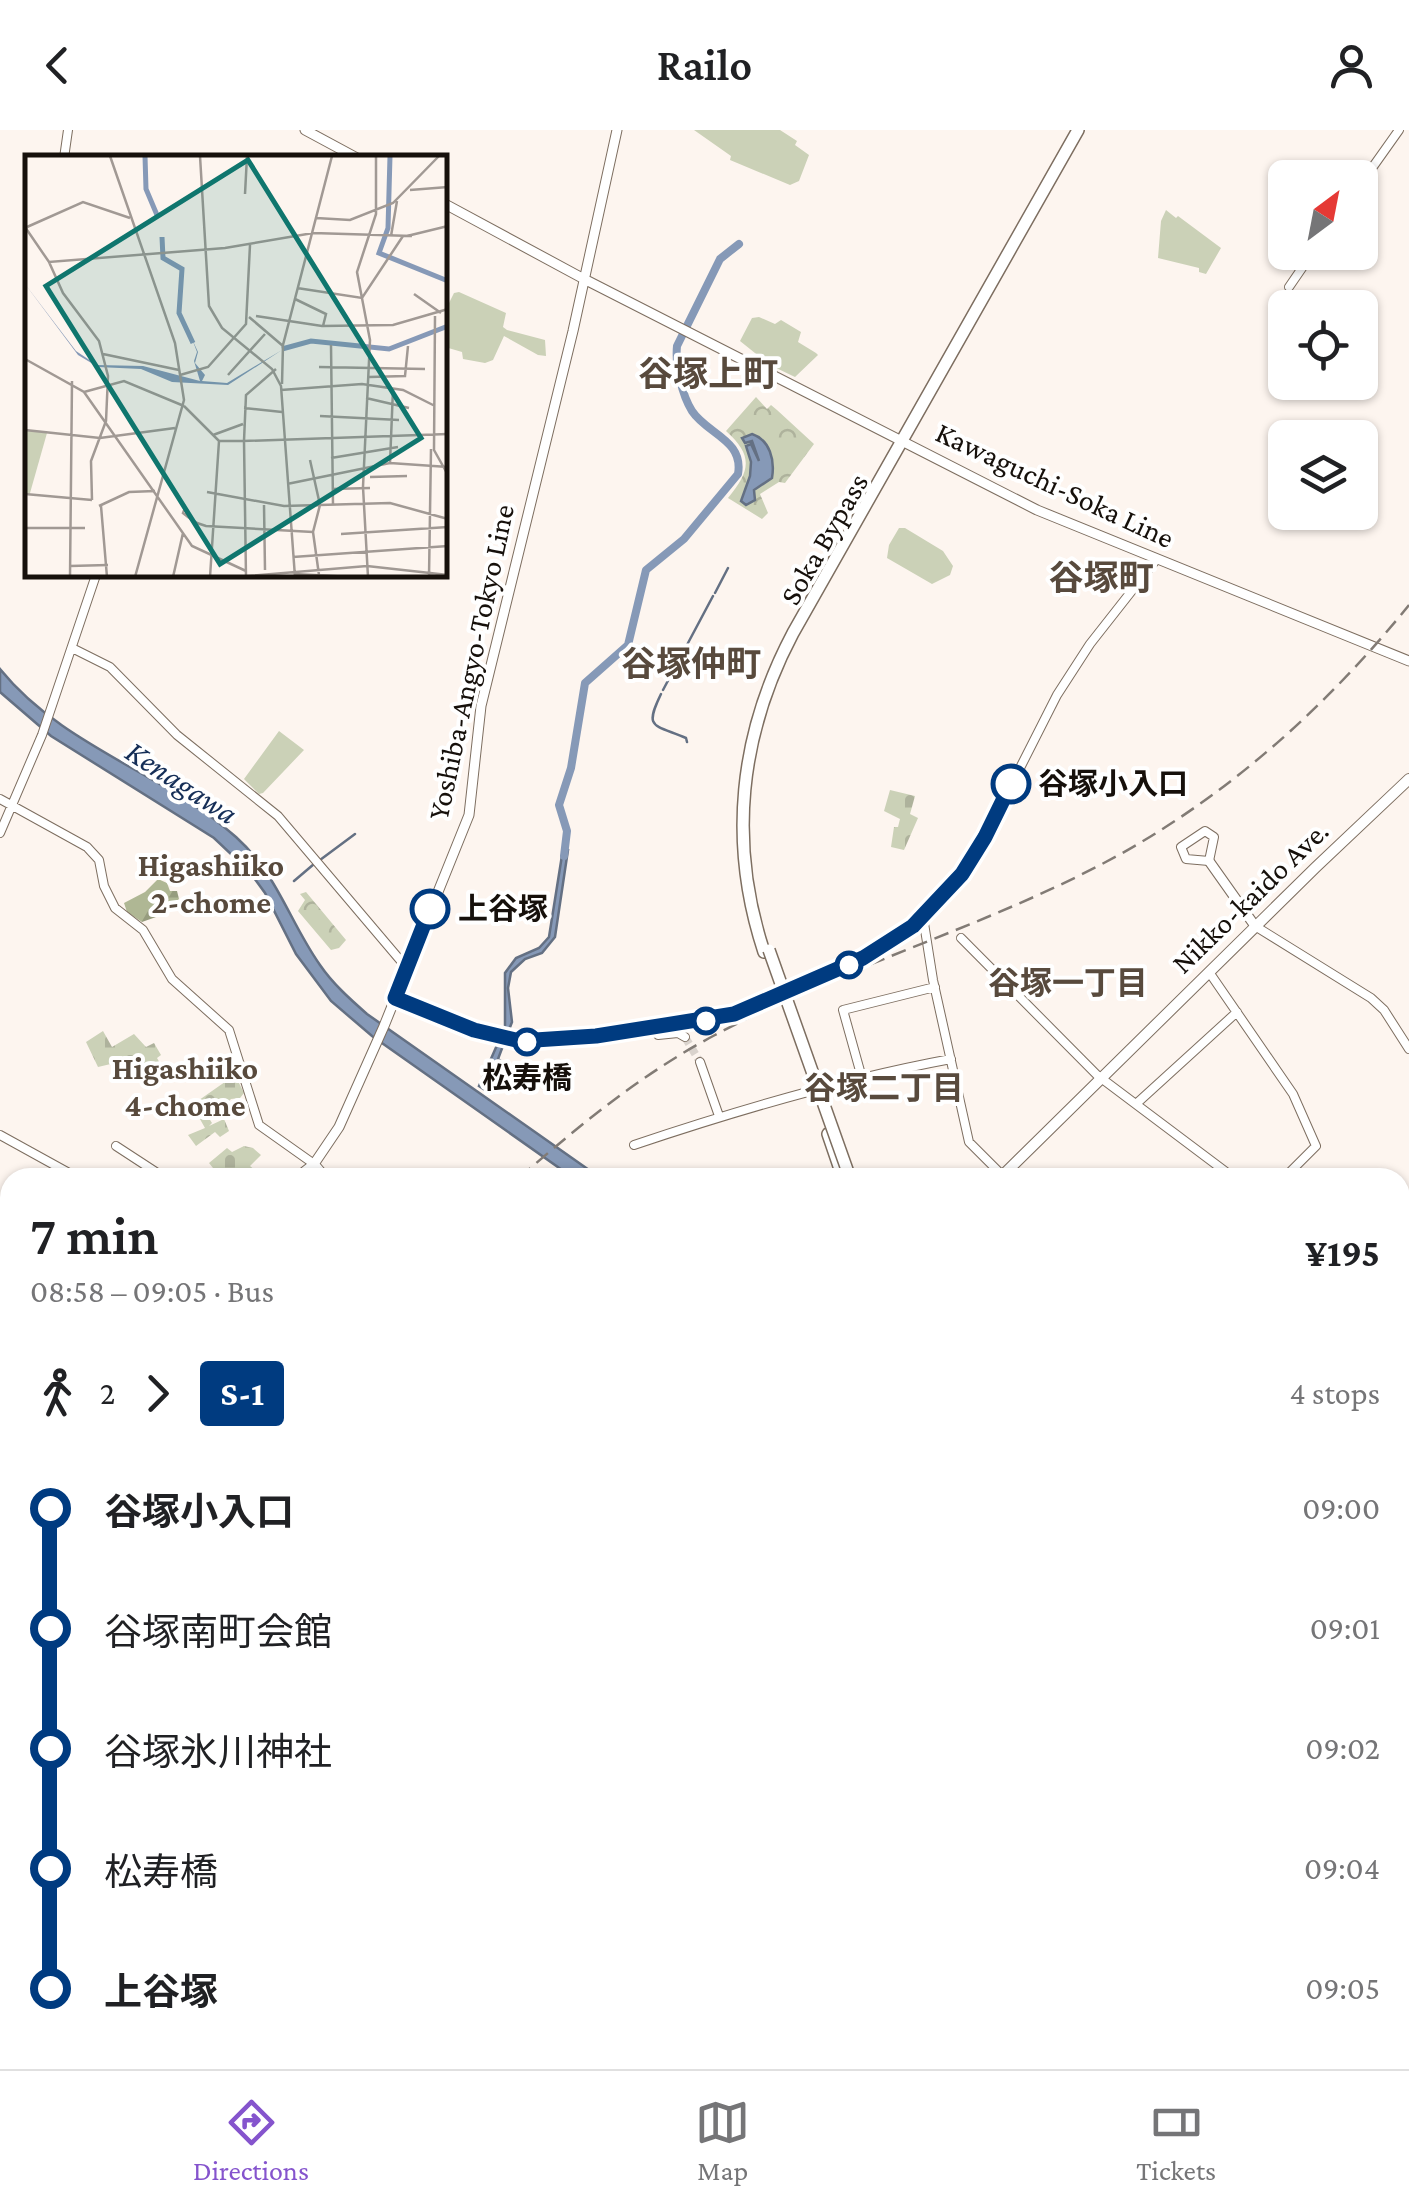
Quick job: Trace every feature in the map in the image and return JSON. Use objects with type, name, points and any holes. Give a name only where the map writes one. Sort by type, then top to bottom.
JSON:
[{"type":"highway","name":"Soka Bypass","points":[[844,1168],[828,1134],[766,951],[754,894],[747,829],[750,782],[763,715],[790,648],[1080,130]]},
{"type":"highway","name":"Soka Bypass","points":[[766,951],[846,1168]]},
{"type":"highway","points":[[817,1084],[827,1100],[847,1168]]},
{"type":"main road","points":[[305,130],[351,155]]},
{"type":"main road","name":"Yoshiba-Angyo-Tokyo Line","points":[[309,1168],[335,1134],[384,1026],[471,806],[481,706],[617,130]]},
{"type":"main road","name":"Kawaguchi-Soka Line","points":[[448,206],[1037,510],[1409,661]]},
{"type":"main road","name":"Nikko-kaido Ave.","points":[[1009,1168],[1409,779]]},
{"type":"main road","points":[[1209,861],[1256,926]]},
{"type":"main road","points":[[314,1164],[317,1168]]},
{"type":"street","points":[[64,155],[68,130]]},
{"type":"street","points":[[1378,160],[1399,130]]},
{"type":"street","points":[[1289,287],[1301,270]]},
{"type":"street","points":[[395,998],[504,1039],[558,1041],[723,1017],[875,952],[923,917],[952,888],[980,846],[1045,716],[1076,666],[1156,560]]},
{"type":"street","points":[[0,832],[49,716],[95,578]]},
{"type":"street","points":[[72,648],[110,667],[177,735],[278,816],[406,967]]},
{"type":"street","points":[[0,799],[96,855],[104,886],[116,908],[143,930],[172,979],[229,1030],[259,1126],[314,1164]]},
{"type":"street","points":[[1204,830],[1214,838],[1209,861],[1186,859],[1182,847],[1204,830]]},
{"type":"street","points":[[923,917],[969,1142],[993,1168]]},
{"type":"street","points":[[1256,926],[1379,1004],[1409,1049]]},
{"type":"street","points":[[961,938],[1101,1078],[1221,1168]]},
{"type":"street","points":[[1209,972],[1292,1094],[1316,1146],[1294,1168]]},
{"type":"street","points":[[862,1078],[843,1010],[935,987]]},
{"type":"street","points":[[1136,1104],[1237,1012]]},
{"type":"street","points":[[653,1028],[658,1035],[678,1033],[685,1037]]},
{"type":"street","points":[[634,1145],[719,1116],[951,1059]]},
{"type":"street","points":[[700,1062],[719,1116]]},
{"type":"street","points":[[0,1135],[60,1168]]},
{"type":"street","points":[[116,1146],[150,1168]]},
{"type":"green space","points":[[694,130],[780,130],[809,155],[799,181],[790,185],[730,160],[731,156]]},
{"type":"green space","points":[[1166,210],[1221,248],[1206,274],[1199,272],[1199,268],[1158,258],[1161,221]]},
{"type":"green space","points":[[454,293],[506,313],[503,327],[545,340],[546,356],[504,336],[493,360],[485,363],[463,359],[462,352],[448,348],[448,305]]},
{"type":"green space","points":[[752,318],[775,324],[781,320],[801,332],[798,342],[818,355],[795,377],[770,365],[740,341]]},
{"type":"green space","points":[[756,397],[767,409],[771,405],[814,444],[785,483],[779,482],[760,494],[768,513],[762,519],[728,498],[741,480],[746,464],[741,448],[726,431]]},
{"type":"green space","points":[[899,528],[943,551],[953,566],[950,575],[932,584],[887,558]]},
{"type":"green space","points":[[279,731],[304,750],[259,794],[244,779]]},
{"type":"green space","points":[[890,790],[915,796],[910,814],[918,818],[904,850],[891,847],[894,827],[898,827],[900,819],[884,811]]},
{"type":"green space","points":[[158,879],[167,883],[170,891],[177,891],[179,899],[156,917],[142,922],[127,912],[124,903],[145,892]]},
{"type":"green space","points":[[306,892],[346,940],[339,948],[331,950],[298,911],[305,900],[300,894]]},
{"type":"green space","points":[[103,1031],[112,1047],[134,1034],[146,1047],[154,1043],[161,1055],[157,1058],[161,1065],[153,1069],[149,1065],[124,1079],[115,1063],[98,1067],[86,1042]]},
{"type":"green space","points":[[232,1077],[244,1093],[231,1099],[218,1113],[211,1104],[205,1112],[212,1123],[209,1126],[224,1119],[229,1131],[220,1137],[215,1132],[196,1146],[188,1135],[205,1128],[192,1105]]},
{"type":"green space","points":[[244,1146],[261,1155],[250,1166],[252,1168],[213,1168],[209,1163],[227,1148],[232,1152]]},
{"type":"water","points":[[752,434],[767,446],[773,471],[772,478],[754,490],[755,500],[746,505],[741,501],[751,462],[746,446],[751,444],[759,461],[752,441],[745,443],[742,438]]},
{"type":"water","points":[[0,669],[53,719],[178,795],[236,837],[262,867],[309,948],[342,991],[367,1014],[586,1168],[559,1168],[372,1036],[331,1001],[296,954],[265,893],[249,871],[214,838],[51,736],[0,692]]},
{"type":"water","points":[[563,849],[568,850],[555,937],[542,953],[525,959],[511,972],[508,988],[512,1022],[498,1059],[519,1074],[511,1085],[492,1073],[485,1090],[479,1086],[505,1027],[505,973],[516,958],[539,948],[549,937]]},
{"type":"waterway","points":[[564,856],[567,831],[559,805],[571,768],[585,683],[628,645],[646,570],[684,539],[738,474],[738,462],[730,445],[699,419],[688,404],[680,380],[677,346],[720,259],[739,244]]},
{"type":"waterway","points":[[715,593],[728,568]]},
{"type":"waterway","points":[[663,690],[713,596]]},
{"type":"waterway","points":[[661,694],[653,714],[655,724],[687,742]]},
{"type":"waterway","points":[[320,860],[355,834]]},
{"type":"waterway","points":[[294,881],[314,864]]},
{"type":"tunnel","points":[[685,1037],[700,1062]]},
{"type":"railway","points":[[531,1168],[613,1101],[715,1035],[814,988],[1018,904],[1159,831],[1238,775],[1311,712],[1409,605]]},
{"type":"bus line","name":"S-1","points":[[430,909],[395,998],[449,1021],[508,1040],[548,1042],[712,1020],[851,964],[913,926],[962,874],[1011,784]]},
{"type":"place","name":"谷塚小入口","points":[[1011,784]]},
{"type":"place","name":"上谷塚","points":[[430,909]]},
{"type":"place","name":"松寿橋","points":[[527,1042]]},
{"type":"district","name":"谷塚上町","points":[[708,374]]},
{"type":"district","name":"谷塚町","points":[[1101,578]]},
{"type":"district","name":"谷塚仲町","points":[[691,664]]},
{"type":"district","name":"Higashiiko 2-chome","points":[[211,884]]},
{"type":"district","name":"谷塚一丁目","points":[[1068,983]]},
{"type":"district","name":"Higashiiko 4-chome","points":[[185,1086]]},
{"type":"district","name":"谷塚二丁目","points":[[884,1088]]},
{"type":"water label","name":"Kenagawa","points":[[182,782]]}]
